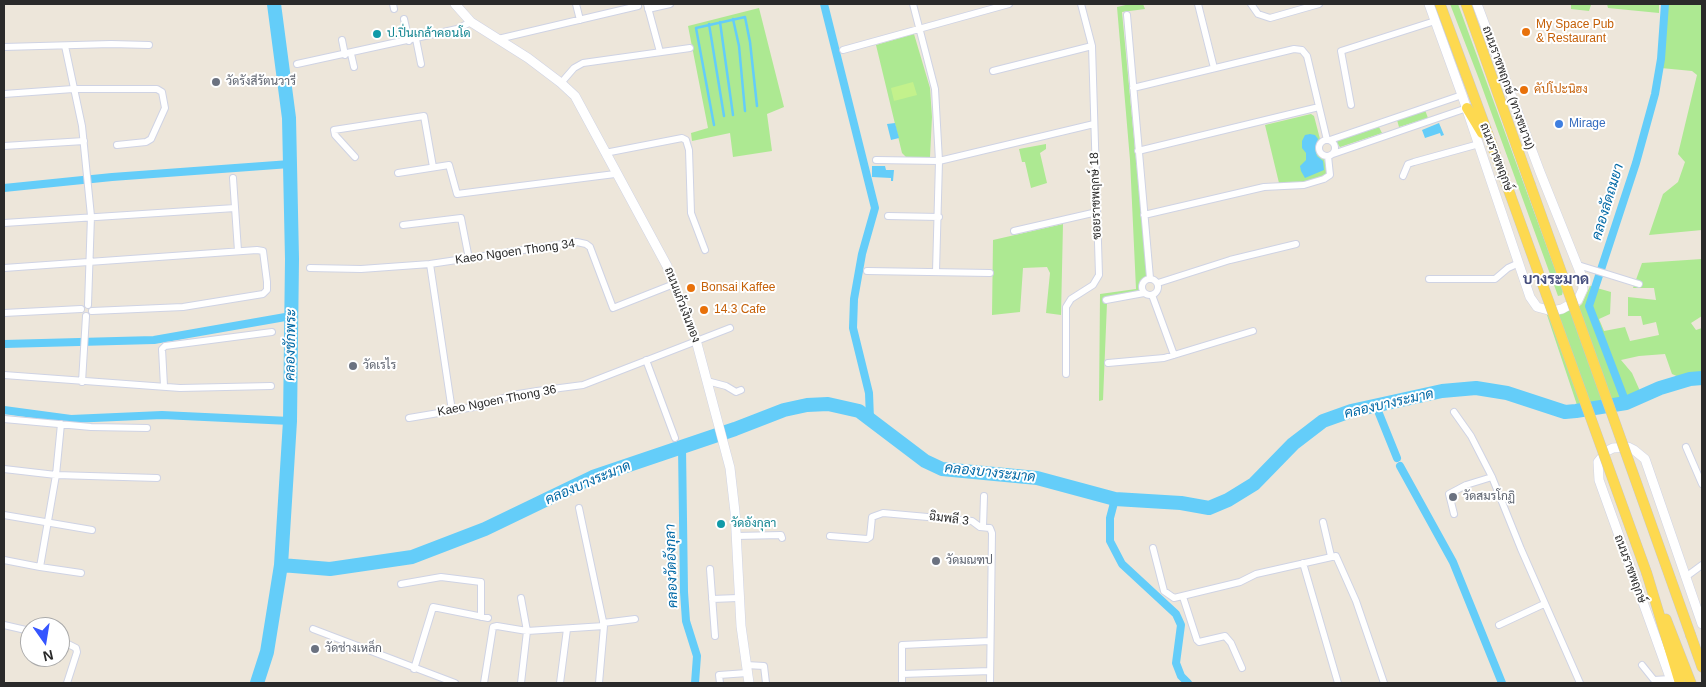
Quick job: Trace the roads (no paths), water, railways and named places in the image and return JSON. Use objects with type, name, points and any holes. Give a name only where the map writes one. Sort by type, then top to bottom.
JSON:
[{"type":"main road","name":"ถนนแก้วเงินทอง","points":[[455,4],[471,22],[561,83],[574,96],[585,112],[615,174],[653,238],[674,284],[696,340],[730,468],[736,536],[738,598],[749,683]]},
{"type":"main road","points":[[1429,4],[1479,144]]},
{"type":"main road","name":"ถนนราชพฤกษ์","points":[[1440,4],[1651,585],[1674,682]]},
{"type":"main road","name":"ถนนราชพฤกษ์","points":[[1466,4],[1702,667]]},
{"type":"main road","points":[[1471,4],[1486,46],[1486,61]]},
{"type":"main road","name":"ถนนราชพฤกษ์ (ทางขนาน)","points":[[1477,4],[1540,172]]},
{"type":"main road","points":[[1467,108],[1494,154]]},
{"type":"main road","name":"ถนนราชพฤกษ์","points":[[1479,144],[1533,303],[1538,307],[1552,311],[1569,305],[1581,294],[1584,283],[1540,172]]},
{"type":"main road","name":"ถนนราชพฤกษ์","points":[[1674,682],[1599,480],[1598,462],[1607,451],[1618,446],[1628,447],[1645,459],[1702,624]]},
{"type":"main road","points":[[1651,585],[1691,683]]},
{"type":"street","points":[[576,4],[580,20]]},
{"type":"street","points":[[660,52],[647,6],[670,4]]},
{"type":"street","points":[[913,4],[935,89],[939,161],[939,217],[936,272]]},
{"type":"street","points":[[843,50],[1009,4]]},
{"type":"street","name":"ซอยราชพฤกษ์ 18","points":[[1066,374],[1066,307],[1071,299],[1093,285],[1099,275],[1092,46],[1081,4]]},
{"type":"street","points":[[1198,4],[1214,68]]},
{"type":"street","points":[[1250,4],[1258,14],[1270,18],[1319,4]]},
{"type":"street","points":[[498,39],[638,6]]},
{"type":"street","points":[[1127,14],[1150,278]]},
{"type":"street","points":[[404,19],[409,41]]},
{"type":"street","points":[[1351,105],[1341,51],[1435,21]]},
{"type":"street","points":[[297,64],[409,41],[464,27],[471,22]]},
{"type":"street","points":[[416,39],[421,64]]},
{"type":"street","points":[[342,40],[354,67]]},
{"type":"street","points":[[4,47],[111,44],[149,45]]},
{"type":"street","points":[[65,46],[84,140],[91,216],[82,382]]},
{"type":"street","points":[[993,71],[1092,46]]},
{"type":"street","points":[[561,83],[574,68],[583,63],[690,48]]},
{"type":"street","points":[[1133,88],[1294,49],[1302,50],[1306,56],[1328,140],[1335,146],[1330,155],[1330,175],[1324,180],[1304,185],[1264,186],[1144,215]]},
{"type":"street","points":[[4,94],[74,89],[157,89],[162,92],[165,108],[151,139],[146,142],[117,145]]},
{"type":"street","points":[[1462,95],[1322,141],[1319,148],[1323,155],[1330,155],[1467,108]]},
{"type":"street","points":[[1138,151],[1319,107]]},
{"type":"street","points":[[355,157],[334,135],[334,130],[424,116],[433,167]]},
{"type":"street","points":[[1394,118],[1398,131]]},
{"type":"street","points":[[1383,122],[1387,135]]},
{"type":"street","points":[[876,160],[939,161],[1094,124]]},
{"type":"street","points":[[605,153],[682,138],[686,140],[689,150],[691,214],[706,250]]},
{"type":"street","points":[[4,146],[84,140]]},
{"type":"street","points":[[1403,176],[1408,164],[1479,144]]},
{"type":"street","points":[[398,173],[449,165],[457,194],[615,174]]},
{"type":"street","points":[[233,178],[238,251]]},
{"type":"street","points":[[4,224],[91,216],[235,208]]},
{"type":"street","points":[[1014,231],[1097,212]]},
{"type":"street","points":[[888,216],[939,217]]},
{"type":"street","points":[[403,225],[461,218],[469,259]]},
{"type":"street","name":"Kaeo Ngoen Thong 34","points":[[310,268],[361,270],[430,264],[577,242],[586,244],[592,252],[614,308],[674,284]]},
{"type":"street","points":[[1150,278],[1158,283],[1230,260],[1296,244]]},
{"type":"street","points":[[4,268],[238,251],[262,251],[267,282],[267,290],[263,294],[183,307],[87,308],[4,313]]},
{"type":"street","points":[[1430,279],[1496,279],[1508,268],[1519,263]]},
{"type":"street","points":[[430,264],[452,412]]},
{"type":"street","points":[[1578,265],[1639,284]]},
{"type":"street","points":[[867,271],[990,273]]},
{"type":"street","points":[[1144,293],[1142,284],[1150,278]]},
{"type":"street","points":[[1106,300],[1144,293],[1152,295],[1157,292],[1158,283]]},
{"type":"street","points":[[1152,295],[1174,355]]},
{"type":"street","name":"Kaeo Ngoen Thong 36","points":[[409,418],[480,406],[528,392],[583,385],[730,328]]},
{"type":"street","points":[[1108,363],[1174,355],[1253,331]]},
{"type":"street","points":[[164,386],[162,349],[165,346],[272,332]]},
{"type":"street","points":[[646,360],[675,438]]},
{"type":"street","points":[[4,375],[180,388],[271,386]]},
{"type":"street","points":[[708,381],[726,386],[736,392],[741,390]]},
{"type":"street","points":[[1454,412],[1471,436],[1492,477],[1544,604],[1580,683]]},
{"type":"street","points":[[4,419],[147,428]]},
{"type":"street","points":[[40,566],[56,475],[61,424]]},
{"type":"street","points":[[1686,447],[1702,484]]},
{"type":"street","points":[[4,469],[56,475],[156,478]]},
{"type":"street","points":[[1454,514],[1449,494],[1466,485],[1492,477]]},
{"type":"street","points":[[983,528],[984,496]]},
{"type":"street","points":[[579,508],[604,625],[599,683]]},
{"type":"street","name":"ฉิมพลี 3","points":[[830,536],[868,539],[870,537],[872,517],[883,513],[972,521],[983,528],[990,528],[992,533],[990,683]]},
{"type":"street","points":[[4,515],[92,530]]},
{"type":"street","points":[[1323,522],[1331,556]]},
{"type":"street","points":[[736,536],[781,535],[782,538]]},
{"type":"street","points":[[1153,548],[1164,591],[1174,598],[1240,582],[1256,574],[1336,556],[1340,562],[1384,683]]},
{"type":"street","points":[[4,560],[81,573]]},
{"type":"street","points":[[1302,563],[1338,683]]},
{"type":"street","points":[[1687,576],[1702,565]]},
{"type":"street","points":[[710,569],[715,636]]},
{"type":"street","points":[[401,584],[441,577],[481,582],[485,618],[432,607],[414,669]]},
{"type":"street","points":[[1183,597],[1197,640],[1199,642],[1225,636],[1231,643],[1242,668]]},
{"type":"street","points":[[521,598],[527,631],[521,683]]},
{"type":"street","points":[[712,599],[738,598]]},
{"type":"street","points":[[1499,625],[1544,604]]},
{"type":"street","points":[[484,683],[493,627],[527,631],[567,629],[635,619]]},
{"type":"street","points":[[4,625],[20,629]]},
{"type":"street","points":[[313,629],[454,683]]},
{"type":"street","points":[[560,683],[567,629]]},
{"type":"street","points":[[902,683],[903,644],[990,641]]},
{"type":"street","points":[[67,683],[77,652],[76,648],[70,645]]},
{"type":"street","points":[[1642,665],[1654,680],[1674,682]]},
{"type":"street","points":[[720,683],[719,675],[764,666],[766,683]]},
{"type":"street","points":[[902,674],[990,671]]},
{"type":"water","points":[[895,123],[899,138],[891,140],[887,124]]},
{"type":"water","points":[[1439,123],[1444,135],[1441,136],[1440,133],[1425,138],[1422,130]]},
{"type":"water","points":[[1305,135],[1315,135],[1318,139],[1315,149],[1317,156],[1323,161],[1324,170],[1305,178],[1300,166],[1306,160],[1302,141]]},
{"type":"water","points":[[872,166],[885,166],[886,170],[894,170],[893,181],[891,181],[891,178],[872,177]]},
{"type":"waterway","name":"คลองชักพระ","points":[[257,683],[267,652],[281,565],[290,421],[292,259],[289,118],[274,4]]},
{"type":"waterway","points":[[824,4],[875,208],[862,254],[854,299],[853,328],[869,393],[870,419]]},
{"type":"waterway","name":"คลองลัดถมยา","points":[[1626,403],[1589,306],[1636,163],[1655,94],[1661,59],[1665,4]]},
{"type":"waterway","points":[[714,125],[696,28],[745,17],[750,42],[757,106]]},
{"type":"waterway","points":[[733,19],[739,46],[745,111]]},
{"type":"waterway","points":[[720,22],[733,115]]},
{"type":"waterway","points":[[709,24],[724,116]]},
{"type":"waterway","points":[[4,188],[112,177],[290,164]]},
{"type":"waterway","points":[[4,344],[154,340],[291,316]]},
{"type":"waterway","name":"คลองบางระมาด","points":[[281,565],[330,569],[412,557],[485,529],[593,477],[735,429],[784,410],[807,405],[828,404],[859,411],[925,461],[942,469],[1037,478],[1115,499],[1181,503],[1209,508],[1228,500],[1254,484],[1293,444],[1323,421],[1351,411],[1442,391],[1476,388],[1507,393],[1565,412],[1576,411],[1626,403],[1660,388],[1690,379],[1702,378]]},
{"type":"waterway","points":[[1376,406],[1397,458]]},
{"type":"waterway","points":[[4,410],[71,419],[162,415],[290,421]]},
{"type":"waterway","name":"คลองวัดอังกุลา","points":[[682,447],[684,592],[686,621],[697,656],[695,683]]},
{"type":"waterway","points":[[1400,466],[1453,562],[1502,683]]},
{"type":"waterway","points":[[1115,499],[1110,518],[1110,541],[1122,564],[1176,614],[1181,625],[1176,663],[1181,676],[1188,683]]},
{"type":"place","name":"My Space Pub & Restaurant","points":[[1526,32]]},
{"type":"place","name":"ป.ปิ่นเกล้าคอนโด","points":[[377,34]]},
{"type":"place","name":"วัดรังสีรัตนวารี","points":[[216,82]]},
{"type":"place","name":"คัปโปะนิฮง","points":[[1524,90]]},
{"type":"place","name":"Mirage","points":[[1559,124]]},
{"type":"place","name":"Bonsai Kaffee","points":[[691,288]]},
{"type":"place","name":"14.3 Cafe","points":[[704,310]]},
{"type":"place","name":"วัดเรไร","points":[[353,366]]},
{"type":"place","name":"วัดสมรโกฏิ","points":[[1453,497]]},
{"type":"place","name":"วัดอังกุลา","points":[[721,524]]},
{"type":"place","name":"วัดมณฑป","points":[[936,561]]},
{"type":"place","name":"วัดช่างเหล็ก","points":[[315,649]]},
{"type":"district","name":"บางระมาด","points":[[1556,280]]}]
